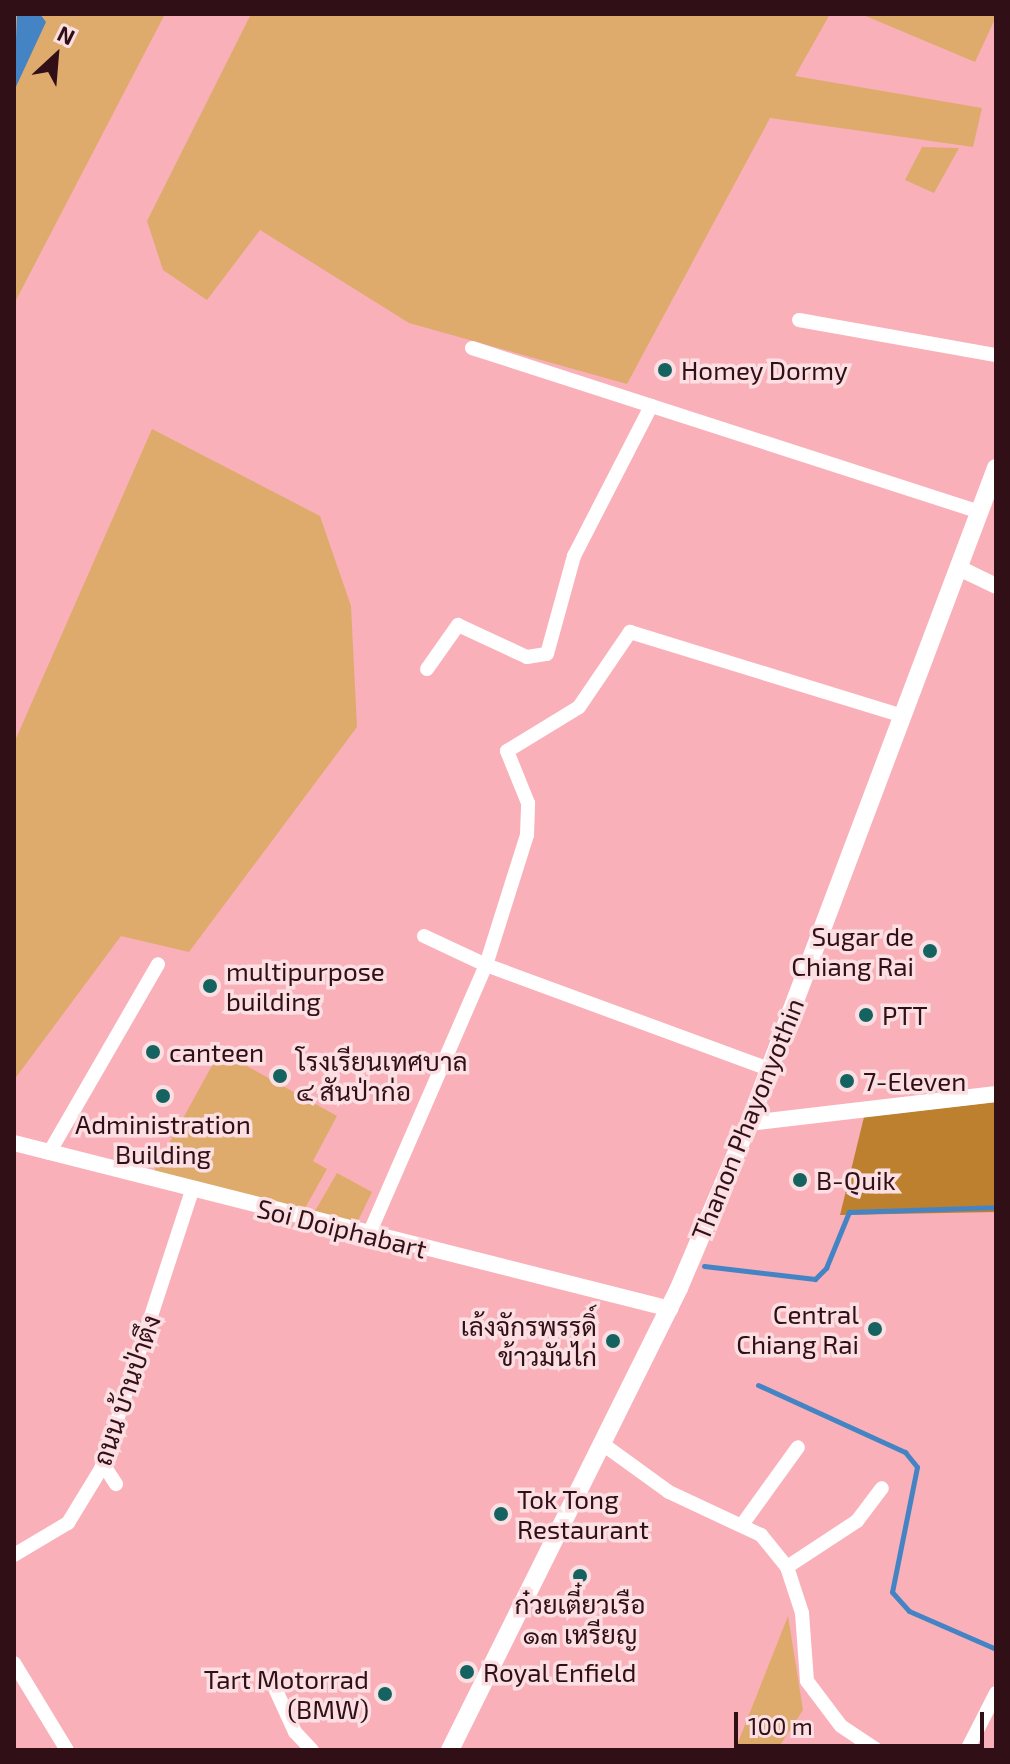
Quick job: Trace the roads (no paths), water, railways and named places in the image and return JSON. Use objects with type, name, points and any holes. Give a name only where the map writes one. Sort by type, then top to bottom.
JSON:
[{"type":"main road","name":"Thanon Phayonyothin","points":[[450,1750],[670,1309],[749,1123],[996,468]]},
{"type":"street","points":[[799,320],[996,355]]},
{"type":"street","points":[[472,348],[980,512]]},
{"type":"street","points":[[427,669],[458,625],[527,657],[547,654],[574,556],[651,406]]},
{"type":"street","points":[[959,568],[996,586]]},
{"type":"street","points":[[369,1234],[486,965],[527,835],[528,803],[507,751],[579,707],[630,632],[903,716]]},
{"type":"street","points":[[424,936],[486,965],[769,1069]]},
{"type":"street","points":[[49,1153],[158,964]]},
{"type":"street","points":[[749,1123],[996,1094]]},
{"type":"street","name":"Soi Doiphabart","points":[[14,1143],[670,1309]]},
{"type":"street","name":"ถนน บ้านป่าตึง","points":[[14,1555],[68,1523],[103,1464],[192,1190]]},
{"type":"street","points":[[604,1445],[681,1498],[744,1522],[787,1567],[802,1613],[807,1681],[841,1726],[877,1750]]},
{"type":"street","points":[[744,1522],[798,1447]]},
{"type":"street","points":[[103,1464],[116,1484]]},
{"type":"street","points":[[787,1567],[857,1521],[882,1488]]},
{"type":"street","points":[[14,1663],[67,1750]]},
{"type":"street","points":[[274,1686],[295,1732],[312,1750]]},
{"type":"street","points":[[967,1750],[996,1693]]},
{"type":"water","points":[[17,14],[40,14],[46,22],[14,91]]},
{"type":"waterway","points":[[704,1266],[815,1279],[826,1268],[849,1212],[996,1207]]},
{"type":"waterway","points":[[758,1385],[905,1452],[917,1467],[892,1592],[909,1611],[996,1649]]},
{"type":"place","name":"Homey Dormy","points":[[665,370]]},
{"type":"place","name":"Sugar de Chiang Rai","points":[[930,951]]},
{"type":"place","name":"multipurpose building","points":[[210,986]]},
{"type":"place","name":"PTT","points":[[866,1015]]},
{"type":"place","name":"canteen","points":[[153,1052]]},
{"type":"place","name":"โรงเรียนเทศบาล ๔ สันป่าก่อ","points":[[280,1076]]},
{"type":"place","name":"7-Eleven","points":[[847,1081]]},
{"type":"place","name":"Administration Building","points":[[163,1096]]},
{"type":"place","name":"B-Quik","points":[[800,1180]]},
{"type":"place","name":"Central Chiang Rai","points":[[875,1329]]},
{"type":"place","name":"เล้งจักรพรรดิ์ ข้าวมันไก่","points":[[613,1341]]},
{"type":"place","name":"Tok Tong Restaurant","points":[[501,1514]]},
{"type":"place","name":"ก๋วยเตี๋ยวเรือ ๑๓ เหรียญ","points":[[580,1576]]},
{"type":"place","name":"Royal Enfield","points":[[467,1672]]},
{"type":"place","name":"Tart Motorrad (BMW)","points":[[385,1694]]}]
